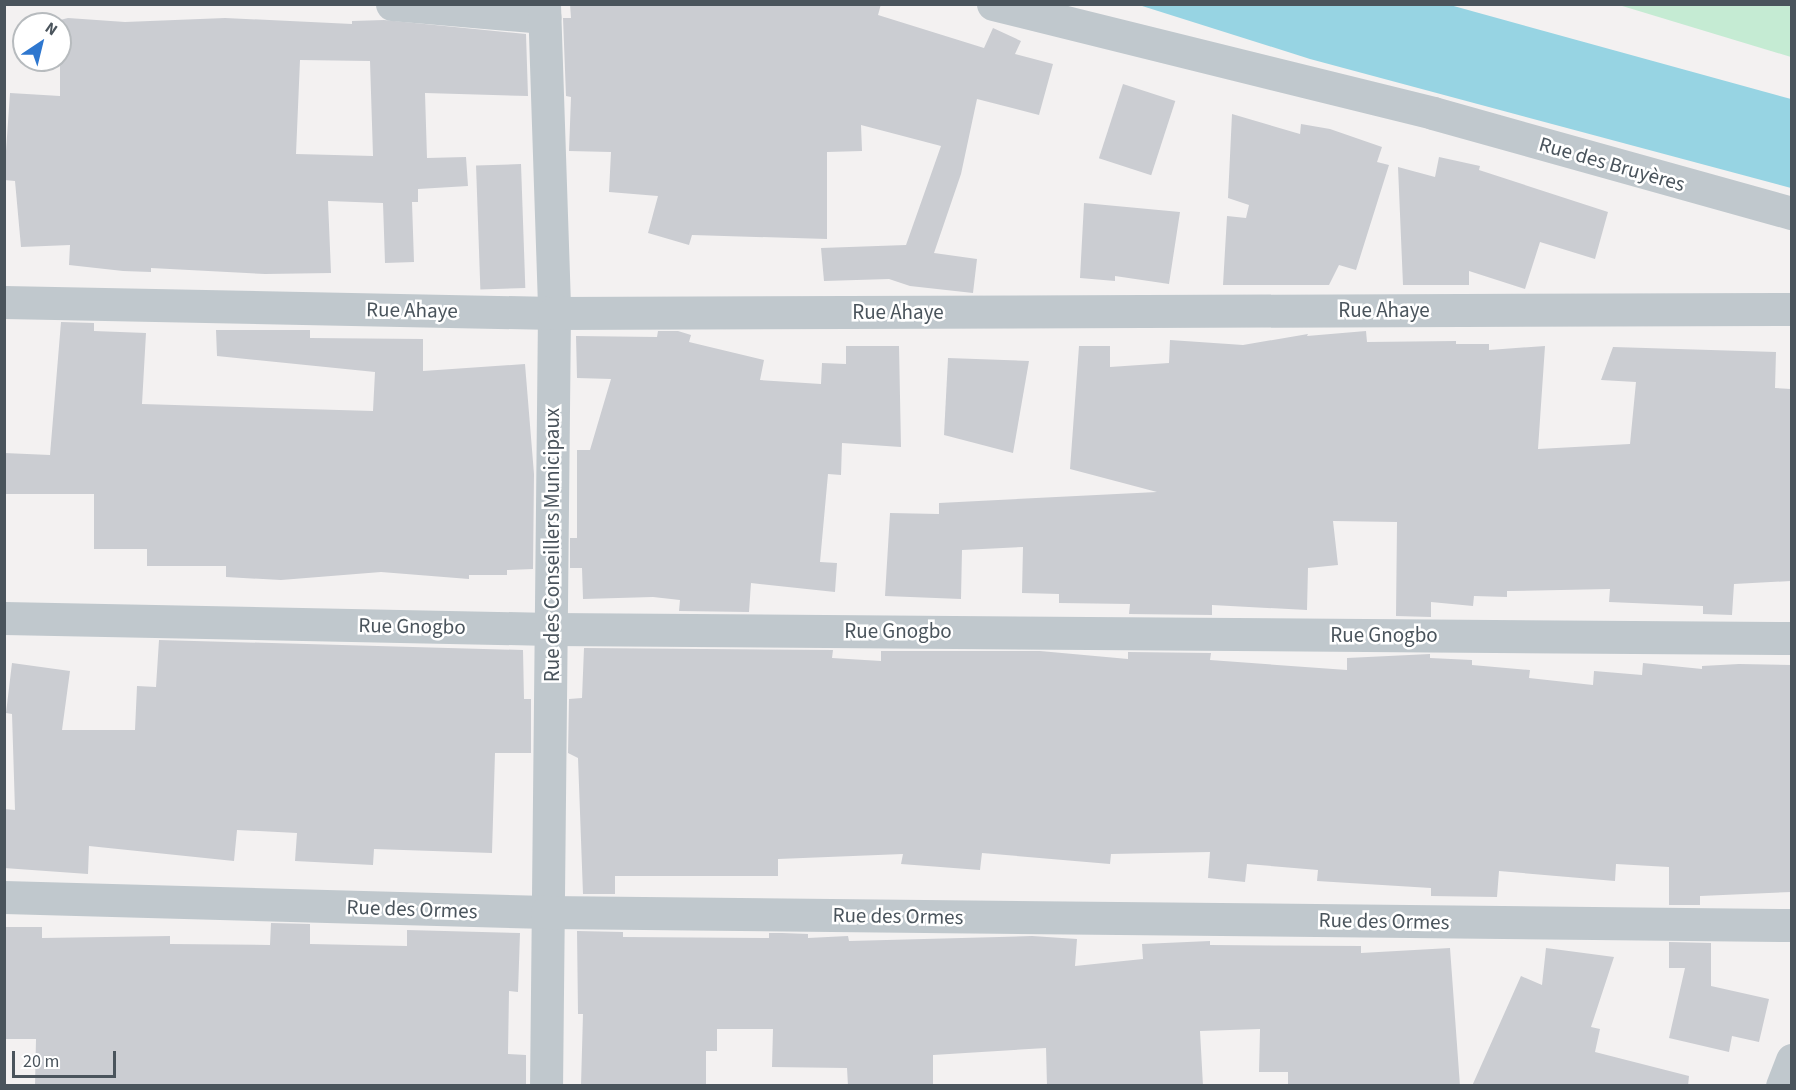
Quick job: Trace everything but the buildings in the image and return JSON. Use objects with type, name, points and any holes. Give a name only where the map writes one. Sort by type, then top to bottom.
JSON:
[{"type":"street","points":[[392,4],[544,11]]},
{"type":"street","name":"Rue des Bruyères","points":[[993,4],[1433,113],[1791,213]]},
{"type":"street","name":"Rue des Conseillers Municipaux","points":[[544,11],[554,313],[546,1086]]},
{"type":"street","name":"Rue Ahaye","points":[[4,302],[554,313],[1791,309]]},
{"type":"street","name":"Rue Gnogbo","points":[[4,618],[551,629],[1791,638]]},
{"type":"street","name":"Rue des Ormes","points":[[4,897],[547,912],[1791,925]]},
{"type":"street","points":[[1782,1086],[1791,1060]]},
{"type":"green space","points":[[1619,5],[1791,5],[1791,57]]},
{"type":"water","points":[[1139,5],[1450,5],[1791,99],[1791,188],[1310,59]]}]
